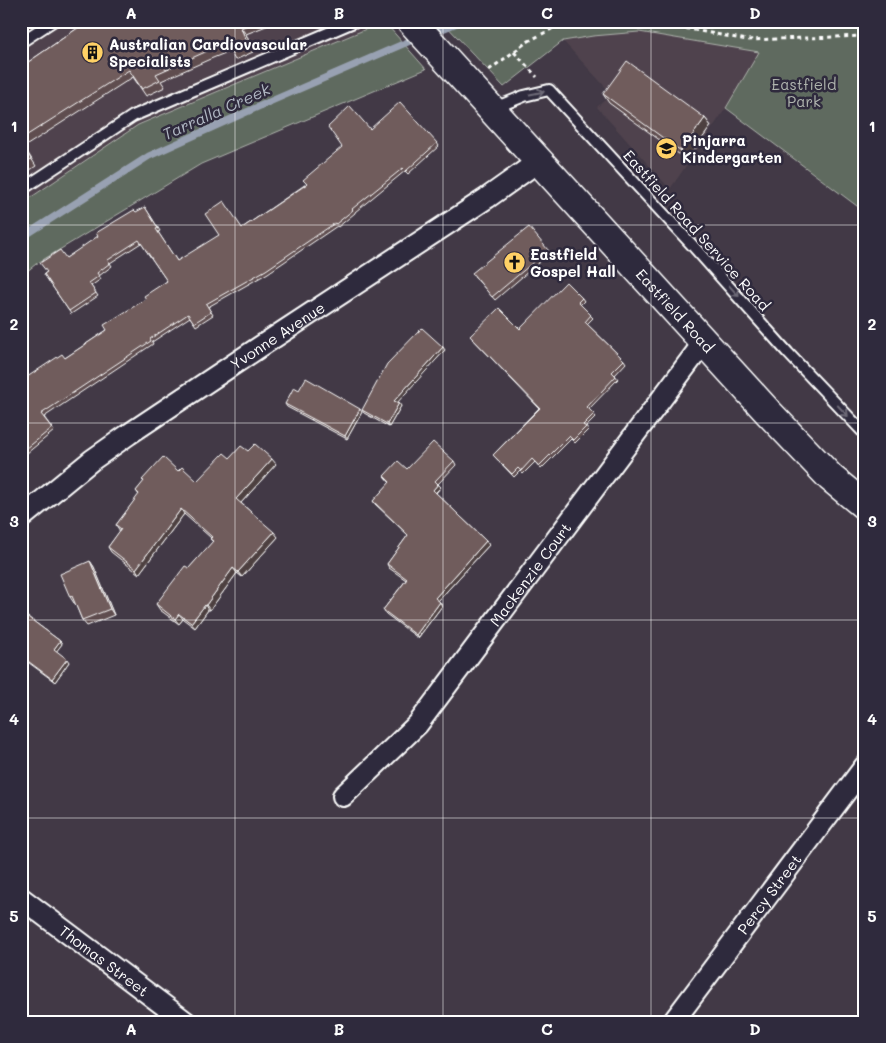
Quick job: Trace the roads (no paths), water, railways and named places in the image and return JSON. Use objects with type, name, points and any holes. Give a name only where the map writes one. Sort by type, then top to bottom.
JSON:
[{"type":"main road","name":"Eastfield Road","points":[[411,21],[831,478],[865,506]]},
{"type":"street","name":"Yvonne Avenue","points":[[21,518],[92,460],[129,434],[488,198],[539,161]]},
{"type":"street","name":"Mackenzie Court","points":[[343,796],[418,724],[704,342]]},
{"type":"street","name":"Percy Street","points":[[673,1022],[865,766]]},
{"type":"street","name":"Thomas Street","points":[[21,898],[186,1022]]},
{"type":"lane","points":[[21,42],[53,21]]},
{"type":"lane","points":[[21,190],[133,116],[356,21]]},
{"type":"lane","name":"Eastfield Road Service Road","points":[[492,109],[524,96],[549,90],[694,246],[788,353],[865,434]]},
{"type":"waterway","name":"Tarralla Creek","points":[[430,34],[462,21]]},
{"type":"waterway","name":"Tarralla Creek","points":[[21,238],[149,156],[417,38]]},
{"type":"place","name":"Australian Cardiovascular Specialists","points":[[93,53]]},
{"type":"place","name":"Pinjarra Kindergarten","points":[[666,149]]},
{"type":"place","name":"Eastfield Gospel Hall","points":[[514,263]]},
{"type":"park label","name":"Eastfield Park","points":[[804,92]]}]
